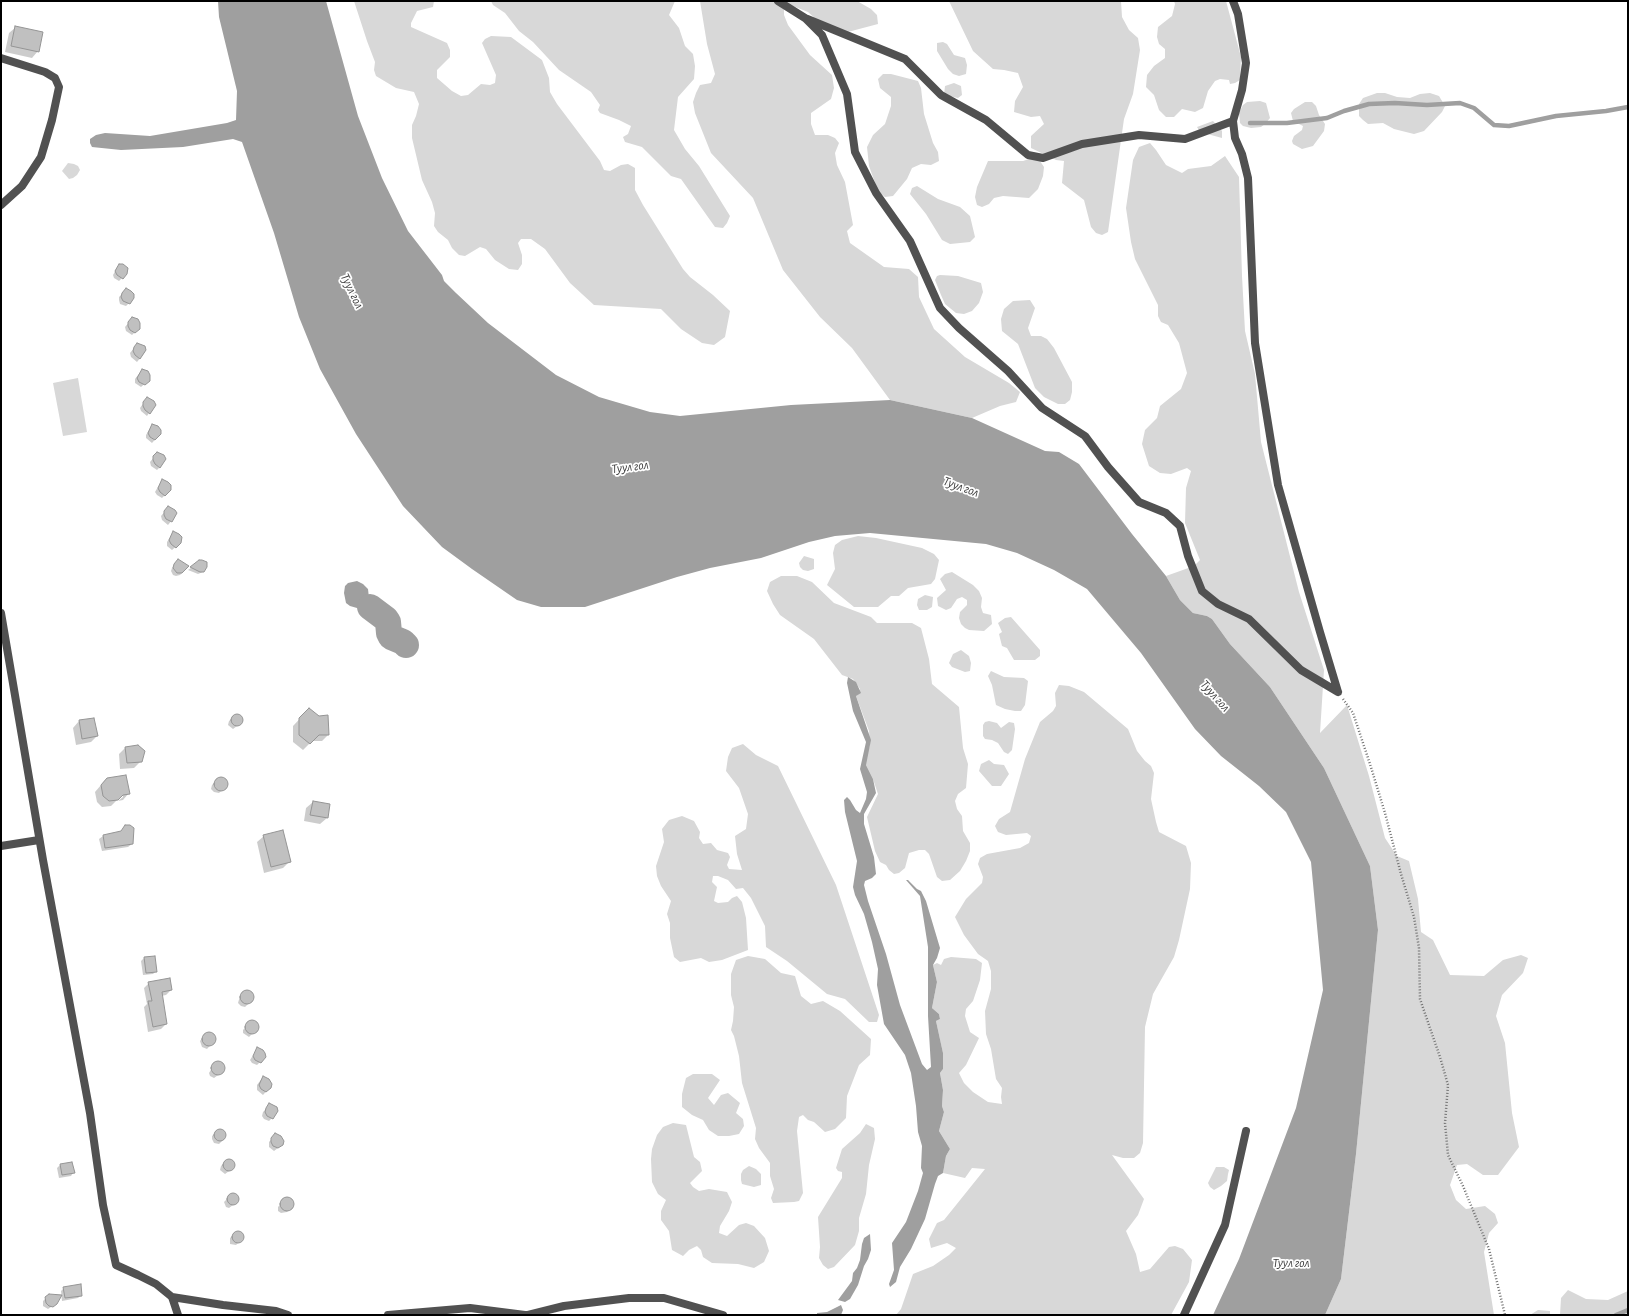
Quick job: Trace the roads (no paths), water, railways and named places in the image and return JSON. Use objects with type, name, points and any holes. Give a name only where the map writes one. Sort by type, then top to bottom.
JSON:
[{"type":"street","points":[[778,1],[805,18],[905,59],[941,95],[986,120],[1028,155],[1043,158],[1082,144],[1139,135],[1185,139],[1233,121]]},
{"type":"street","points":[[805,18],[822,35],[847,94],[855,152],[876,193],[910,241],[940,308],[959,328],[1008,371],[1042,408],[1085,436],[1108,467],[1139,502],[1166,513],[1180,526],[1188,556],[1202,591],[1218,604],[1249,619],[1301,670],[1338,692],[1278,484],[1255,343],[1248,178],[1242,154],[1235,138],[1233,121],[1242,90],[1246,63],[1238,14],[1233,1]]},
{"type":"street","points":[[1,58],[45,72],[55,78],[59,87],[52,120],[41,157],[22,186],[1,204]]},
{"type":"street","points":[[1,613],[40,840],[90,1113],[103,1205],[116,1265],[156,1284],[172,1297],[276,1311],[288,1315]]},
{"type":"street","points":[[1,846],[40,840]]},
{"type":"street","points":[[1184,1315],[1225,1225],[1246,1131]]},
{"type":"street","points":[[172,1297],[178,1315]]},
{"type":"street","points":[[388,1315],[470,1308],[526,1315],[564,1306],[629,1298],[664,1298],[723,1315]]},
{"type":"water","name":"Туул гол","points":[[218,1],[326,1],[358,116],[382,178],[408,231],[442,275],[444,281],[456,293],[488,323],[556,375],[599,397],[650,412],[680,416],[791,405],[890,400],[972,418],[1045,451],[1059,452],[1079,464],[1166,576],[1180,600],[1193,613],[1207,616],[1212,619],[1230,644],[1270,687],[1324,768],[1370,866],[1378,930],[1356,1154],[1341,1279],[1325,1315],[1213,1315],[1239,1259],[1296,1108],[1323,990],[1311,862],[1286,812],[1259,786],[1221,756],[1195,729],[1141,653],[1087,589],[1054,570],[1017,553],[986,544],[870,533],[835,536],[809,542],[761,558],[710,568],[677,577],[585,607],[541,607],[517,600],[442,547],[403,506],[356,434],[320,369],[299,317],[274,233],[242,142],[233,139],[183,147],[121,150],[92,147],[90,143],[90,139],[96,135],[105,133],[150,136],[227,123],[236,120],[237,91],[219,17]]},
{"type":"water","points":[[357,581],[368,589],[370,607],[357,608],[346,603],[344,593],[345,586],[348,583]]},
{"type":"water","points":[[848,677],[856,682],[861,693],[856,696],[871,740],[866,765],[873,779],[876,793],[864,814],[864,824],[874,857],[876,874],[872,878],[865,881],[864,885],[886,954],[900,1005],[922,1064],[927,1070],[931,1067],[928,1016],[928,947],[920,896],[906,880],[921,891],[926,901],[940,948],[933,965],[937,982],[932,1008],[939,1014],[940,1019],[936,1021],[943,1053],[943,1069],[940,1073],[943,1090],[942,1106],[944,1112],[939,1131],[950,1149],[946,1156],[943,1173],[938,1176],[935,1184],[925,1219],[911,1249],[900,1267],[896,1282],[890,1287],[889,1284],[894,1270],[892,1243],[906,1222],[918,1191],[923,1173],[921,1168],[922,1146],[918,1132],[911,1073],[905,1055],[884,1024],[877,985],[878,969],[872,942],[864,914],[853,887],[857,861],[845,812],[844,800],[847,797],[856,810],[860,813],[866,799],[867,792],[860,769],[866,742],[853,711],[847,683]]},
{"type":"water","points":[[870,1234],[871,1250],[858,1285],[850,1299],[845,1302],[838,1300],[852,1281],[853,1273],[860,1260],[864,1238]]},
{"type":"water","points":[[841,1305],[843,1310],[841,1315],[817,1315],[817,1313],[827,1312]]},
{"type":"waterway","points":[[1250,123],[1287,123],[1327,118],[1344,111],[1369,104],[1395,103],[1427,105],[1460,103],[1474,108],[1494,125],[1509,126],[1556,116],[1606,111],[1628,107]]},
{"type":"waterway","points":[[370,607],[386,619],[391,637],[403,642],[406,645]]},
{"type":"waterway","points":[[1616,1315],[1628,1310]]}]
